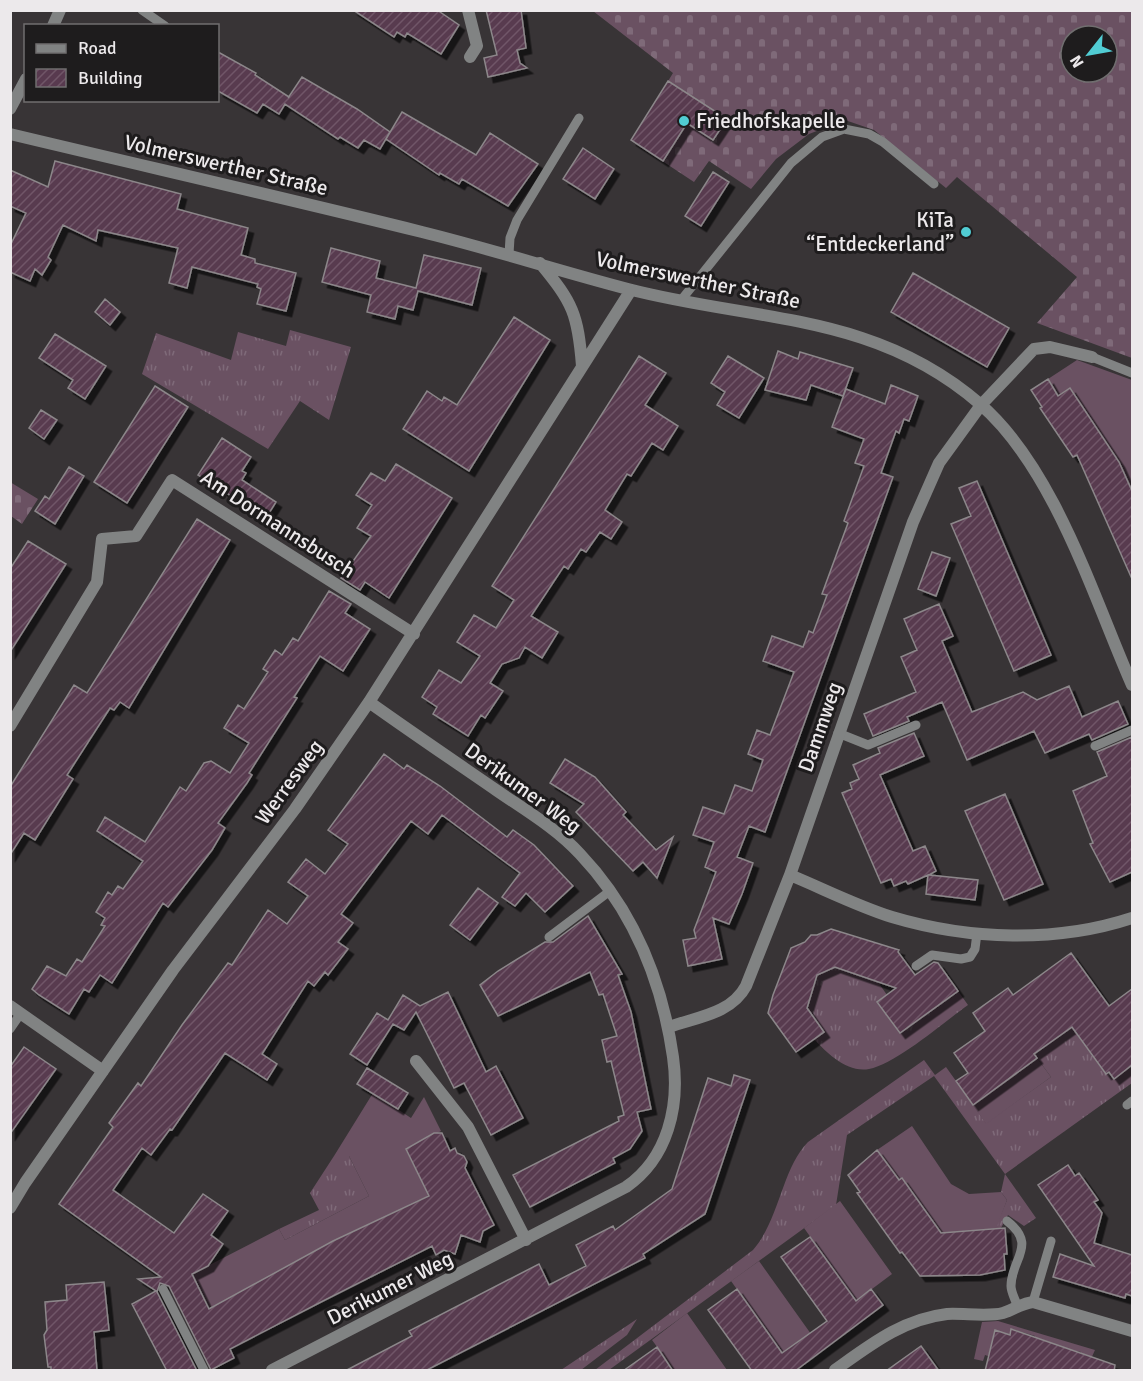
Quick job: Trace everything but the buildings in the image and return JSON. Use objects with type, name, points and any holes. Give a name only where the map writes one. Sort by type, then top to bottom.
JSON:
[{"type":"street","points":[[54,24],[60,10]]},
{"type":"street","points":[[468,10],[477,46],[470,57]]},
{"type":"street","points":[[10,109],[24,83]]},
{"type":"street","name":"Volmerswerther Straße","points":[[10,134],[509,254],[631,290],[814,324],[886,345],[934,369],[981,405],[1013,438],[1036,473],[1070,539],[1132,685]]},
{"type":"street","points":[[540,263],[572,304],[579,332],[582,366]]},
{"type":"street","name":"Werresweg","points":[[10,1208],[173,970],[295,809],[369,702],[631,290]]},
{"type":"street","name":"Dammweg","points":[[669,1027],[727,1008],[737,1000],[746,986],[790,874],[928,484],[954,440],[981,405],[1034,349],[1050,347],[1092,357]]},
{"type":"street","name":"Am Dormannsbusch","points":[[10,726],[97,582],[102,539],[135,536],[172,480],[414,634]]},
{"type":"street","name":"Derikumer Weg","points":[[272,1371],[626,1187],[641,1175],[654,1157],[667,1132],[674,1106],[675,1074],[669,1027],[642,946],[610,891],[579,852],[549,827],[369,702]]},
{"type":"street","points":[[790,874],[892,917],[990,936],[1084,930],[1132,918]]},
{"type":"street","points":[[10,1005],[103,1071]]},
{"type":"street","points":[[416,1061],[468,1127],[526,1240]]},
{"type":"street","points":[[836,1371],[882,1337],[909,1323],[938,1315],[963,1312],[1003,1313],[1017,1305],[1033,1302],[1132,1331]]},
{"type":"lane","points":[[142,10],[162,24]]},
{"type":"lane","points":[[509,254],[510,237],[517,220],[579,118]]},
{"type":"lane","points":[[682,299],[791,163],[822,137],[844,129],[869,134],[883,142],[933,184]]},
{"type":"lane","points":[[1092,357],[1132,373]]},
{"type":"lane","points":[[838,733],[868,745],[916,725]]},
{"type":"lane","points":[[1095,746],[1132,730]]},
{"type":"lane","points":[[549,937],[610,891]]},
{"type":"lane","points":[[916,966],[932,955],[961,959],[970,957],[975,949],[977,933]]},
{"type":"lane","points":[[10,1029],[21,1013]]},
{"type":"lane","points":[[1007,1221],[1021,1236],[1022,1249],[1011,1286],[1017,1305]]},
{"type":"lane","points":[[1033,1302],[1051,1241]]},
{"type":"lane","points":[[163,1289],[204,1371]]},
{"type":"green space","points":[[593,11],[1132,11],[1132,358],[1037,323],[1077,277],[957,177],[946,188],[874,130],[845,120],[809,134],[776,159],[751,189],[709,161],[694,182],[632,141],[673,73]]},
{"type":"green space","points":[[290,330],[351,347],[329,420],[300,401],[268,449],[142,374],[156,333],[231,360],[238,332],[286,346]]},
{"type":"green space","points":[[1077,360],[1132,380],[1132,491],[1118,458],[1105,463],[1102,437],[1070,389],[1059,396],[1048,379]]},
{"type":"green space","points":[[10,482],[38,499],[22,524],[11,516]]},
{"type":"green space","points":[[835,967],[878,982],[887,995],[881,1000],[943,1002],[958,991],[968,1005],[920,1042],[880,1066],[869,1069],[853,1068],[831,1056],[814,1039],[824,1032],[807,1008],[818,975]]},
{"type":"green space","points":[[1069,1015],[1079,1036],[1106,1074],[1109,1072],[1114,1078],[1124,1071],[1120,1065],[1132,1056],[1132,1083],[1005,1174],[934,1076],[847,1135],[836,1205],[609,1370],[595,1370],[753,1250],[769,1224],[792,1165],[808,1142],[924,1060],[935,1075],[946,1067],[986,1123],[1051,1077],[1029,1047],[1038,1051],[1048,1044]]},
{"type":"green space","points":[[1037,1058],[1051,1077],[986,1124],[973,1105]]},
{"type":"green space","points":[[373,1093],[411,1118],[424,1097],[441,1131],[406,1150],[415,1168],[424,1164],[444,1209],[250,1288],[210,1308],[192,1274],[279,1229],[285,1240],[369,1196],[349,1156],[334,1156]]},
{"type":"green space","points":[[912,1126],[951,1184],[969,1194],[1001,1192],[1007,1200],[995,1232],[977,1233],[976,1230],[939,1236],[925,1210],[922,1212],[902,1178],[899,1180],[877,1150]]},
{"type":"green space","points":[[334,1156],[349,1156],[369,1196],[285,1240],[279,1229],[319,1210],[310,1193]]},
{"type":"green space","points":[[1005,1174],[1036,1218],[1024,1226],[1008,1215],[1001,1228],[995,1229],[1007,1200],[1001,1192]]},
{"type":"green space","points":[[840,1201],[892,1274],[856,1301],[804,1228]]},
{"type":"green space","points":[[759,1261],[816,1341],[782,1353],[731,1281]]},
{"type":"green space","points":[[687,1313],[727,1370],[674,1370],[652,1340]]},
{"type":"green space","points":[[637,1319],[627,1335],[581,1370],[561,1370]]},
{"type":"green space","points":[[998,1321],[1095,1350],[1090,1361],[1080,1358],[1081,1352],[1034,1343],[1035,1336],[1012,1329],[1010,1335],[996,1331],[988,1356],[985,1355],[983,1361],[974,1359],[982,1322]]},
{"type":"place","name":"Friedhofskapelle","points":[[684,121]]},
{"type":"place","name":"KiTa “Entdeckerland”","points":[[966,232]]}]
